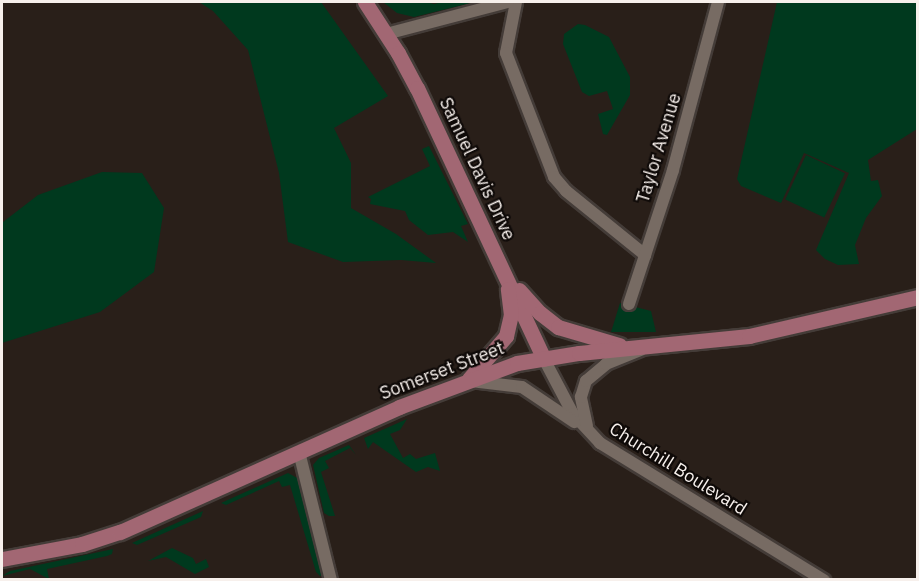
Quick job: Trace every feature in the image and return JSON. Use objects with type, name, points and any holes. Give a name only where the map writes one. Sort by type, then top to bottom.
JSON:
[{"type":"main road","name":"Samuel Davis Drive","points":[[365,2],[417,88],[544,359]]},
{"type":"main road","points":[[507,277],[540,313],[558,327],[630,348]]},
{"type":"main road","points":[[467,381],[503,342],[510,326],[507,277]]},
{"type":"main road","name":"Somerset Street","points":[[2,559],[81,544],[120,532],[399,407],[517,363],[630,348],[749,336],[918,297]]},
{"type":"street","points":[[386,34],[508,2]]},
{"type":"street","points":[[516,2],[506,53],[554,177],[566,191],[645,255]]},
{"type":"street","name":"Taylor Avenue","points":[[629,304],[673,170],[718,2]]},
{"type":"street","points":[[591,436],[582,409],[581,397],[586,381],[606,364],[649,346]]},
{"type":"street","name":"Churchill Boulevard","points":[[544,359],[564,402],[591,436],[607,448],[824,579]]},
{"type":"street","points":[[467,381],[522,387],[591,436]]},
{"type":"street","points":[[299,452],[331,579]]},
{"type":"green space","points":[[199,2],[321,2],[388,96],[334,128],[351,163],[351,208],[396,234],[436,263],[401,260],[343,262],[288,242],[279,173],[248,50],[213,11]]},
{"type":"green space","points":[[383,2],[434,4],[475,2],[414,17],[397,13]]},
{"type":"green space","points":[[777,2],[917,2],[917,129],[868,160],[871,181],[878,180],[882,196],[866,218],[855,245],[859,264],[838,265],[825,259],[816,250],[849,173],[804,153],[781,203],[741,186],[737,179]]},
{"type":"green space","points":[[578,24],[609,37],[630,77],[630,95],[607,135],[603,134],[598,114],[613,109],[607,91],[589,96],[582,92],[563,44],[564,34]]},
{"type":"green space","points":[[429,146],[468,224],[461,226],[468,242],[453,232],[428,235],[409,220],[405,211],[370,204],[371,199],[368,197],[430,166],[422,149]]},
{"type":"green space","points":[[806,155],[845,173],[824,218],[785,199]]},
{"type":"green space","points":[[102,172],[142,173],[164,208],[154,272],[100,312],[2,343],[3,222],[38,195]]},
{"type":"green space","points":[[620,303],[651,311],[656,332],[611,332]]},
{"type":"green space","points":[[407,419],[400,430],[390,434],[403,458],[410,454],[416,459],[435,453],[440,471],[428,467],[416,472],[373,442],[368,449],[364,438]]},
{"type":"green space","points":[[349,445],[356,455],[350,448],[325,461],[329,468],[321,472],[335,516],[329,516],[324,513],[313,465],[319,458]]},
{"type":"green space","points":[[288,473],[299,479],[325,576],[320,576],[316,572],[290,485],[282,487],[279,481],[226,505],[221,503]]},
{"type":"green space","points":[[203,511],[201,517],[137,545],[132,543]]},
{"type":"green space","points":[[172,548],[193,558],[196,564],[206,559],[209,567],[195,574],[166,557],[148,561]]},
{"type":"green space","points":[[113,549],[112,554],[107,556],[47,569],[49,579],[30,569],[2,576],[10,571]]}]
